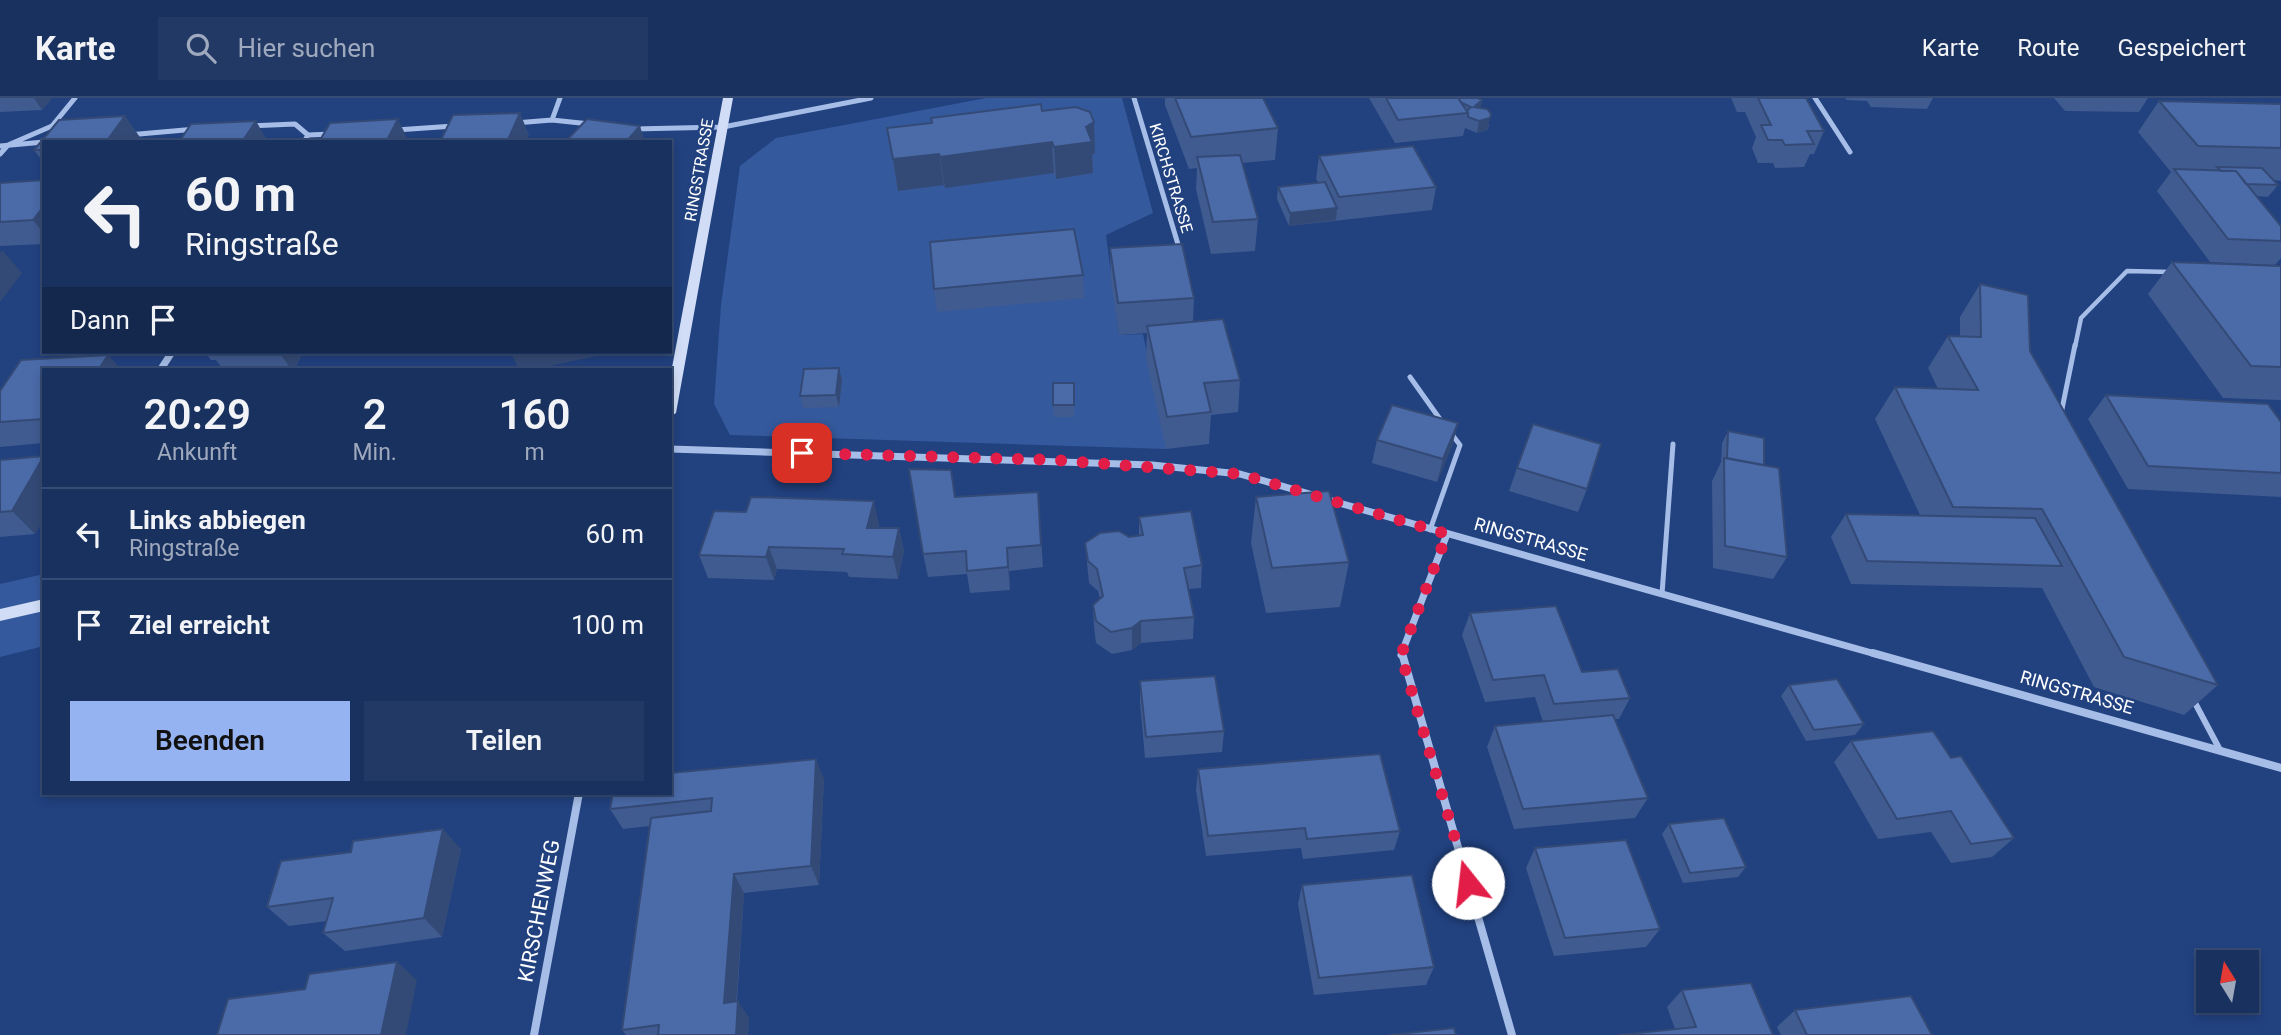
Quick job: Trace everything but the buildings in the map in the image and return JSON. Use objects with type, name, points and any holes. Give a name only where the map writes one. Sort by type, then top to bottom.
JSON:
[{"type":"street","points":[[0,154],[8,145],[51,126],[75,98]]},
{"type":"street","points":[[552,120],[560,98]]},
{"type":"street","name":"RINGSTRASSE","points":[[672,402],[728,98]]},
{"type":"street","points":[[631,129],[671,133],[722,127],[871,98]]},
{"type":"street","name":"KIRCHSTRASSE","points":[[1134,98],[1181,253]]},
{"type":"street","points":[[1815,98],[1850,152]]},
{"type":"street","points":[[511,123],[552,120],[592,124]]},
{"type":"street","points":[[242,127],[295,124],[308,135],[335,134]]},
{"type":"street","points":[[389,130],[457,126]]},
{"type":"street","points":[[124,135],[203,129]]},
{"type":"street","points":[[305,140],[308,135]]},
{"type":"street","points":[[0,146],[42,142]]},
{"type":"street","name":"RINGSTRASSE","points":[[672,449],[1006,458],[1152,465],[1240,474],[1430,530],[2281,768]]},
{"type":"street","points":[[1447,534],[1401,655],[1512,1035]]},
{"type":"street","points":[[0,615],[42,605]]},
{"type":"street","name":"KIRSCHENWEG","points":[[534,1035],[579,795]]},
{"type":"lane","points":[[2059,425],[2081,318],[2127,271],[2183,272]]},
{"type":"lane","points":[[1410,377],[1460,445],[1430,530]]},
{"type":"lane","points":[[1662,594],[1673,444]]},
{"type":"lane","points":[[2189,690],[2220,750]]},
{"type":"shaded area","points":[[986,98],[1122,98],[1153,213],[1106,235],[1119,335],[1143,334],[1167,449],[730,435],[714,404],[721,305],[740,166],[776,138]]},
{"type":"shaded area","points":[[42,574],[42,646],[0,657],[0,584]]},
{"type":"route","points":[[802,453],[1054,460],[1152,465],[1240,474],[1447,534],[1401,655],[1468,883]]}]
